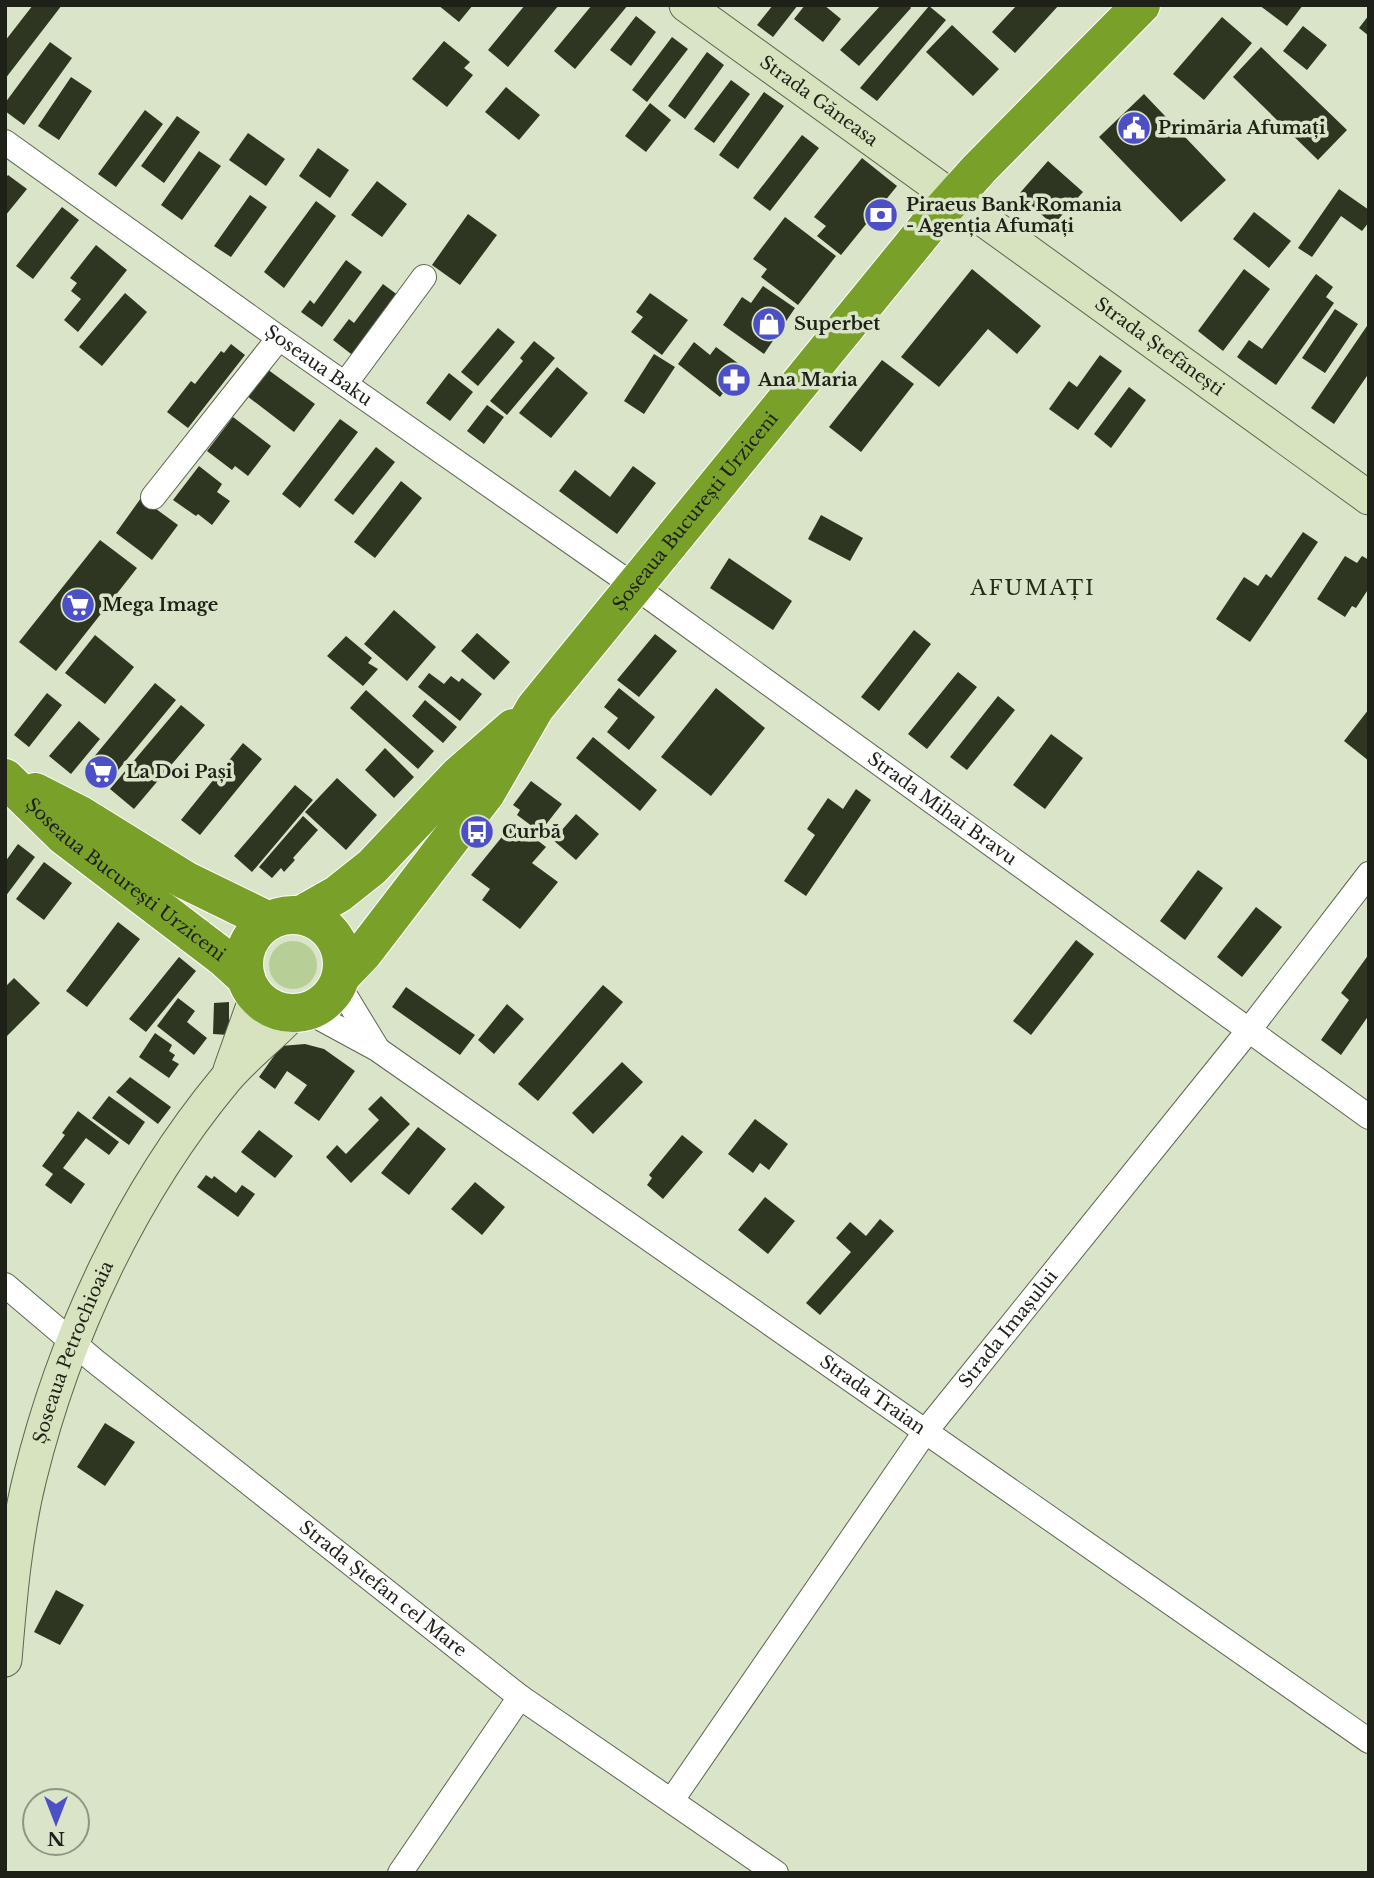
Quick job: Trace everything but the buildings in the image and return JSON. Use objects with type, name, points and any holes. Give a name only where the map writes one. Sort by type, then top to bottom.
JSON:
[{"type":"highway","name":"Șoseaua București Urziceni","points":[[5,778],[64,836],[224,958],[267,1006],[280,1011],[300,1012],[320,1006],[331,996],[340,980],[486,793],[536,708],[952,198],[1141,5]]},
{"type":"highway","name":"Șoseaua București Urziceni","points":[[251,987],[244,967],[253,936],[338,894],[372,867],[459,775],[536,708]]},
{"type":"highway","name":"Șoseaua București Urziceni","points":[[5,778],[80,815],[185,880],[285,918],[316,921],[329,930],[338,943],[342,959],[340,980]]},
{"type":"main road","name":"Strada Găneasa","points":[[686,5],[952,198]]},
{"type":"main road","name":"Strada Ștefănești","points":[[952,198],[1369,498]]},
{"type":"main road","name":"Șoseaua Petrochioaia","points":[[226,1079],[251,987]]},
{"type":"main road","name":"Șoseaua Petrochioaia","points":[[5,1660],[14,1564],[30,1477],[41,1436],[91,1297],[138,1207],[165,1164],[226,1079],[300,1012]]},
{"type":"street","name":"Șoseaua Baku","points":[[5,142],[279,338],[634,586]]},
{"type":"street","points":[[345,384],[424,277]]},
{"type":"street","points":[[153,497],[279,338]]},
{"type":"street","name":"Strada Mihai Bravu","points":[[634,586],[1369,1117]]},
{"type":"street","name":"Strada Imașului","points":[[672,1800],[925,1432],[1249,1030],[1369,874]]},
{"type":"street","name":"Strada Traian","points":[[340,980],[377,1049]]},
{"type":"street","name":"Strada Traian","points":[[300,1012],[377,1049],[1369,1741]]},
{"type":"street","name":"Strada Ștefan cel Mare","points":[[5,1285],[73,1343],[520,1697],[776,1873]]},
{"type":"street","points":[[400,1873],[520,1697]]},
{"type":"green space","points":[[293,941],[310,948],[317,965],[310,982],[293,989],[276,982],[269,965],[276,948]]},
{"type":"place","name":"Primăria Afumați","points":[[1134,128]]},
{"type":"place","name":"Piraeus Bank Romania - Agenția Afumați","points":[[881,215]]},
{"type":"place","name":"Superbet","points":[[769,324]]},
{"type":"place","name":"Ana Maria","points":[[734,380]]},
{"type":"place","name":"Mega Image","points":[[78,605]]},
{"type":"place","name":"La Doi Pași","points":[[101,772]]},
{"type":"place","name":"Curbă","points":[[477,832]]},
{"type":"district","name":"AFUMAȚI","points":[[1033,588]]}]
